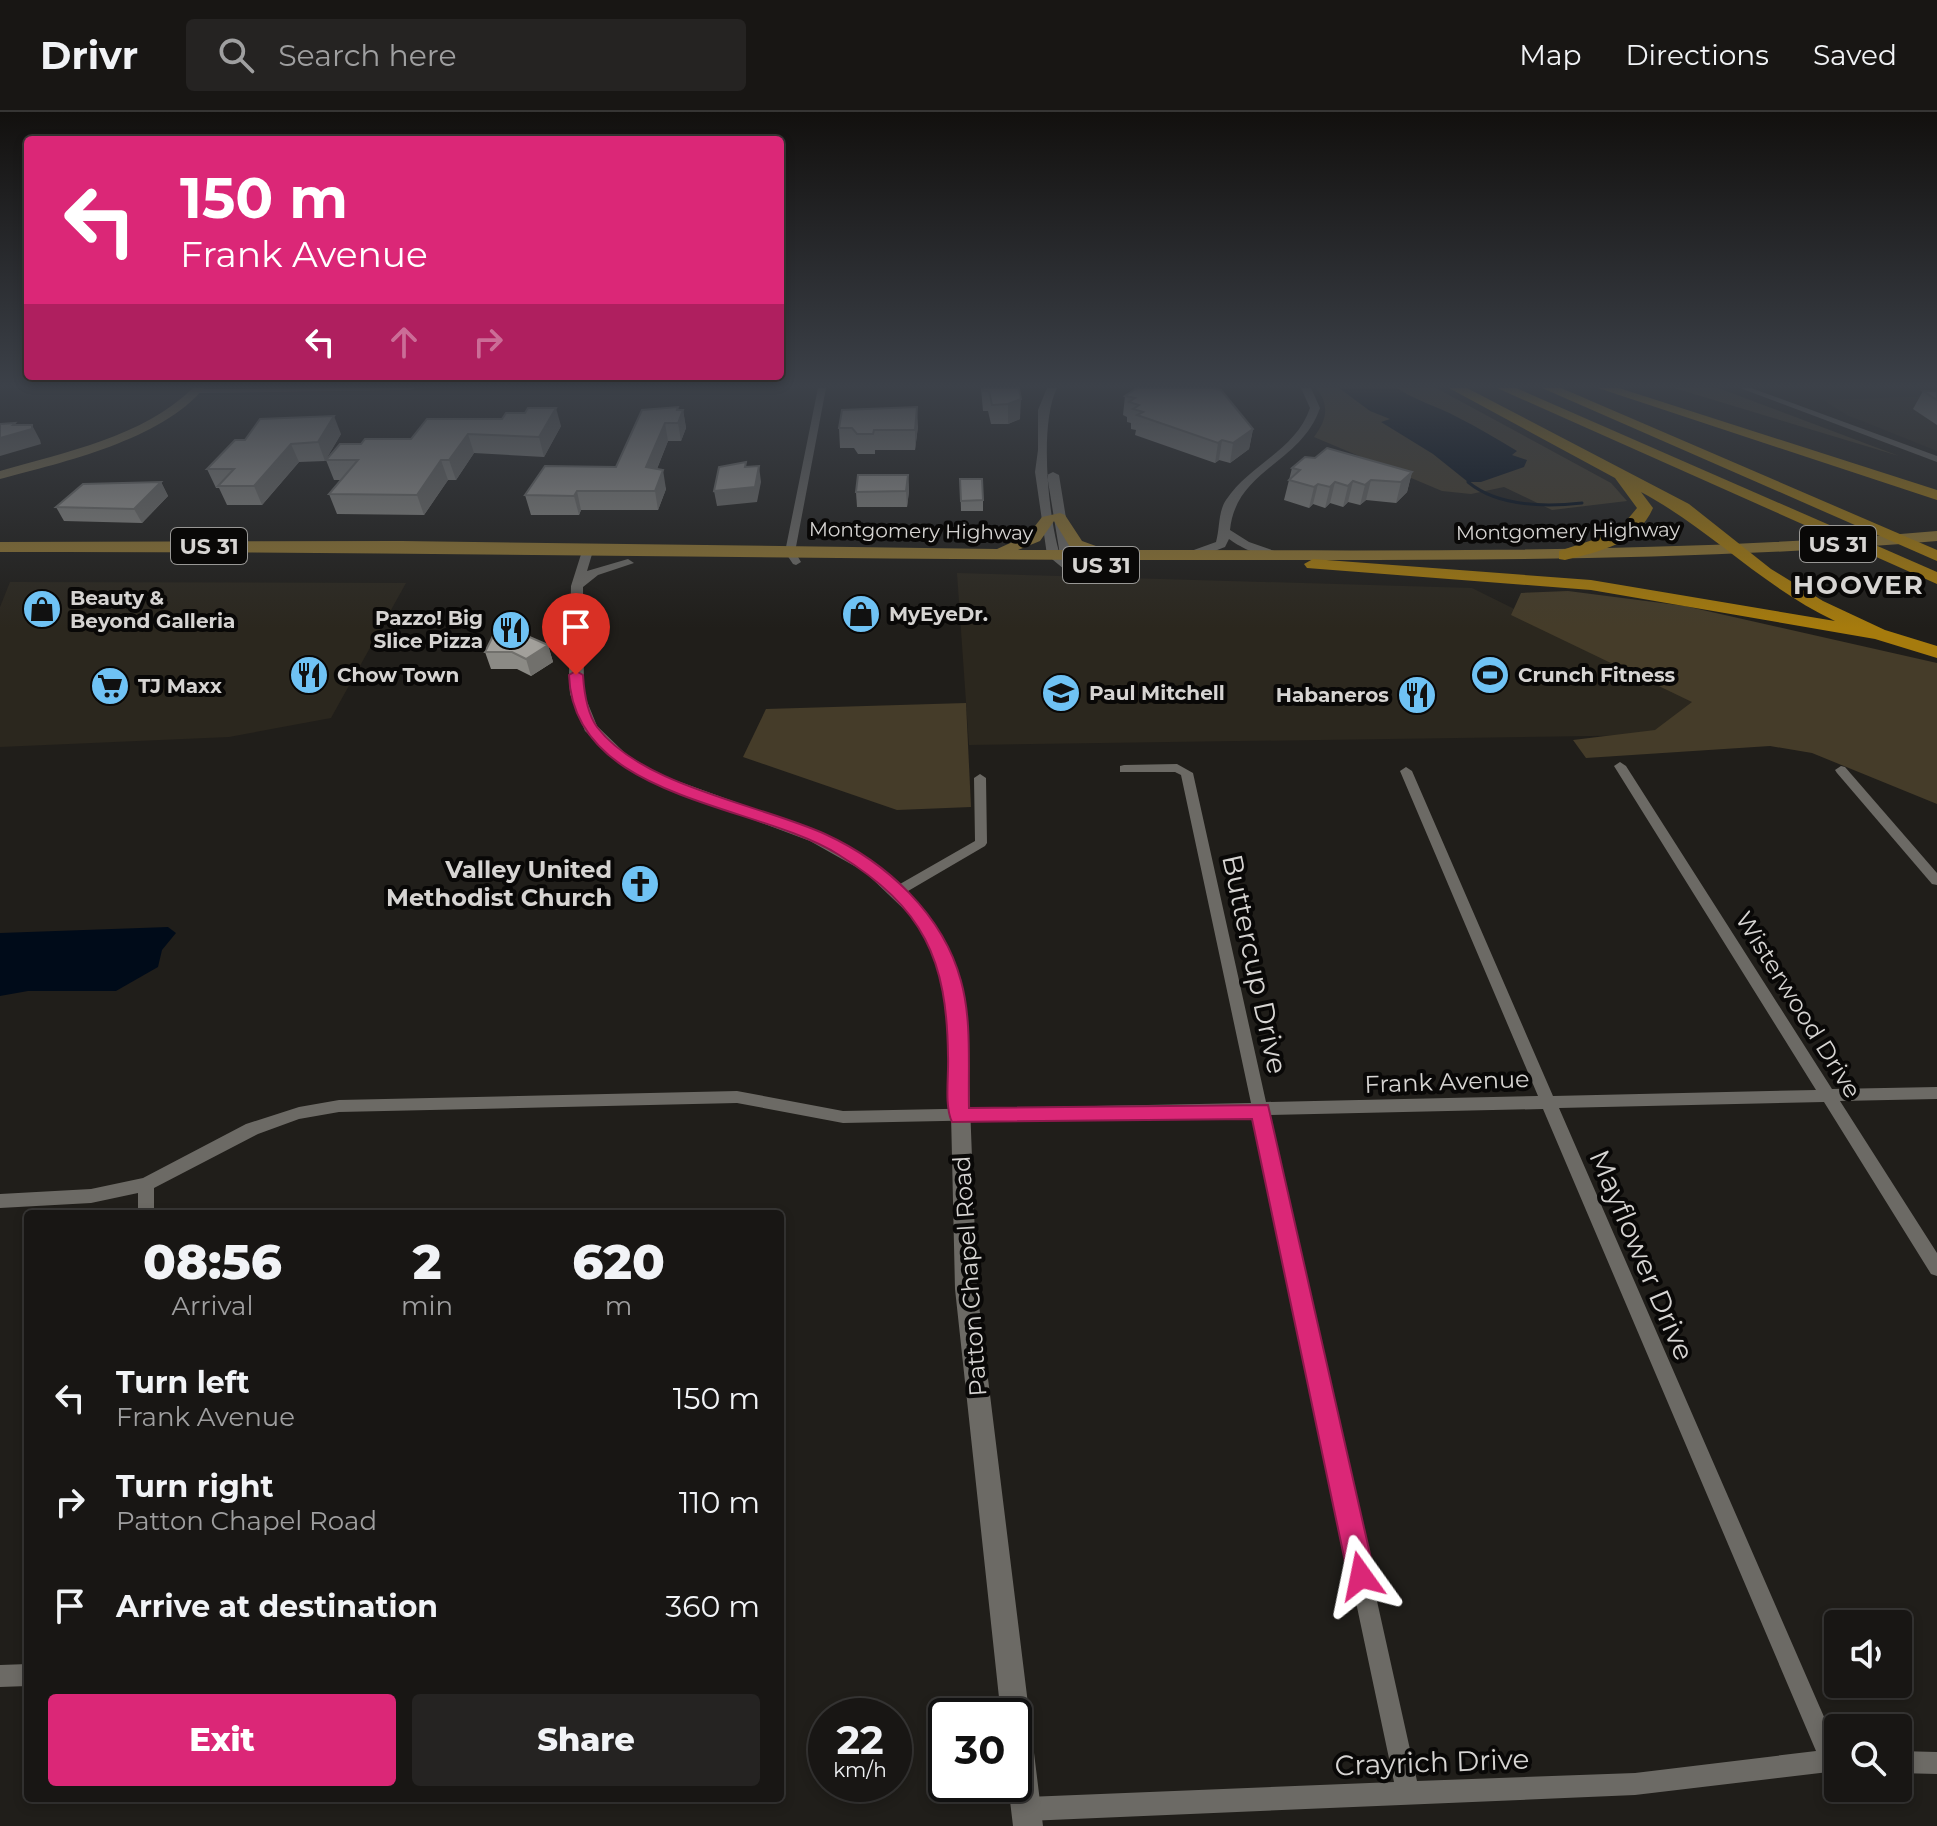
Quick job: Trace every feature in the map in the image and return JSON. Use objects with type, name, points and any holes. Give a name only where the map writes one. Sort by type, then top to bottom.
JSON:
[{"type":"highway","points":[[1565,555],[1628,535],[1640,523],[1645,508],[1632,488],[1609,468]]},
{"type":"highway","points":[[1613,468],[1683,508],[1789,589],[1878,634]]},
{"type":"highway","points":[[1684,468],[1937,579]]},
{"type":"highway","points":[[1735,468],[1937,556]]},
{"type":"highway","points":[[1853,468],[1937,495]]},
{"type":"highway","points":[[1313,564],[1591,585],[1878,634],[1937,652]]},
{"type":"main road","points":[[0,475],[22,468]]},
{"type":"main road","points":[[978,554],[1024,544],[1054,519],[1076,544],[1118,555]]},
{"type":"main road","name":"Montgomery Highway","points":[[0,547],[373,546],[584,557],[628,563],[978,554],[1061,558],[1195,554],[1746,555],[1937,536]]},
{"type":"main road","name":"Montgomery Highway","points":[[0,562],[793,557],[1061,558],[1313,564],[1937,548]]},
{"type":"street","points":[[793,557],[808,468]]},
{"type":"street","points":[[1041,468],[1061,558]]},
{"type":"street","points":[[1195,554],[1217,547],[1226,532],[1228,504],[1262,468]]},
{"type":"street","points":[[1226,532],[1245,545],[1277,554]]},
{"type":"street","name":"Patton Chapel Road","points":[[584,557],[577,586],[577,694],[590,728],[603,744],[653,777],[816,837],[845,851],[898,891],[932,934],[952,979],[957,1005],[966,1289],[1028,1818]]},
{"type":"street","points":[[577,586],[594,572],[628,563]]},
{"type":"street","name":"Wisterwood Drive","points":[[1620,766],[1937,1268]]},
{"type":"street","name":"Buttercup Drive","points":[[1124,769],[1177,768],[1187,773],[1408,1793]]},
{"type":"street","points":[[1841,770],[1937,881]]},
{"type":"street","name":"Mayflower Drive","points":[[1406,771],[1824,1737]]},
{"type":"street","points":[[898,891],[981,843],[980,778]]},
{"type":"street","name":"Frank Avenue","points":[[0,1201],[91,1196],[146,1184],[252,1129],[299,1113],[339,1106],[737,1097],[843,1117],[1260,1111],[1937,1093]]},
{"type":"street","points":[[146,1184],[146,1210]]},
{"type":"street","points":[[0,1676],[24,1675]]},
{"type":"street","name":"Crayrich Drive","points":[[1028,1818],[1408,1793],[1635,1784],[1824,1761]]},
{"type":"street","points":[[1912,1762],[1937,1763]]},
{"type":"shaded area","points":[[1387,468],[1583,468],[1611,483],[1627,501],[1552,510],[1504,487],[1471,494],[1442,491]]},
{"type":"shaded area","points":[[957,573],[1472,588],[1701,701],[1661,735],[969,745]]},
{"type":"shaded area","points":[[10,582],[406,583],[331,718],[229,737],[0,747],[0,607]]},
{"type":"shaded area","points":[[1568,591],[1685,606],[1937,663],[1937,804],[1812,753],[1770,746],[1586,758],[1573,740],[1655,730],[1692,702],[1511,615],[1521,593]]},
{"type":"shaded area","points":[[966,703],[971,807],[897,810],[743,757],[766,709]]},
{"type":"water","points":[[1450,468],[1521,468],[1481,482],[1468,482]]},
{"type":"water","points":[[168,927],[176,933],[162,950],[158,967],[116,991],[28,991],[0,996],[0,933]]},
{"type":"building","points":[[270,468],[254,486],[218,486],[234,469],[207,469]]},
{"type":"building","points":[[351,468],[436,468],[417,495],[329,494]]},
{"type":"building","points":[[544,468],[663,470],[655,491],[577,491],[574,496],[525,495]]},
{"type":"building","points":[[719,468],[759,468],[755,487],[714,491]]},
{"type":"building","points":[[1292,468],[1398,468],[1412,472],[1401,482],[1371,480],[1365,485],[1353,481],[1348,486],[1335,482],[1330,487],[1318,484],[1314,487],[1289,480],[1300,470]]},
{"type":"building","points":[[858,475],[908,475],[906,491],[856,492]]},
{"type":"building","points":[[960,479],[982,479],[983,500],[961,501]]},
{"type":"building","points":[[161,482],[134,509],[56,507],[83,484]]},
{"type":"building","points":[[495,632],[518,632],[548,645],[526,659],[512,652],[485,652]]},
{"type":"waterway","points":[[1468,482],[1507,501],[1538,505],[1582,503]]},
{"type":"place","name":"Beauty & Beyond Galleria","points":[[42,609]]},
{"type":"place","name":"MyEyeDr.","points":[[861,614]]},
{"type":"place","name":"Pazzo! Big Slice Pizza","points":[[511,630]]},
{"type":"place","name":"Chow Town","points":[[309,675]]},
{"type":"place","name":"Crunch Fitness","points":[[1490,675]]},
{"type":"place","name":"TJ Maxx","points":[[110,686]]},
{"type":"place","name":"Paul Mitchell","points":[[1061,693]]},
{"type":"place","name":"Habaneros","points":[[1417,695]]},
{"type":"place","name":"Valley United Methodist Church","points":[[640,884]]},
{"type":"district","name":"HOOVER","points":[[1859,585]]},
{"type":"route","points":[[576,675],[577,694],[590,728],[603,744],[636,769],[686,791],[816,837],[845,851],[871,868],[917,912],[932,934],[952,979],[957,1005],[959,1116],[1260,1111],[1361,1576]]}]
